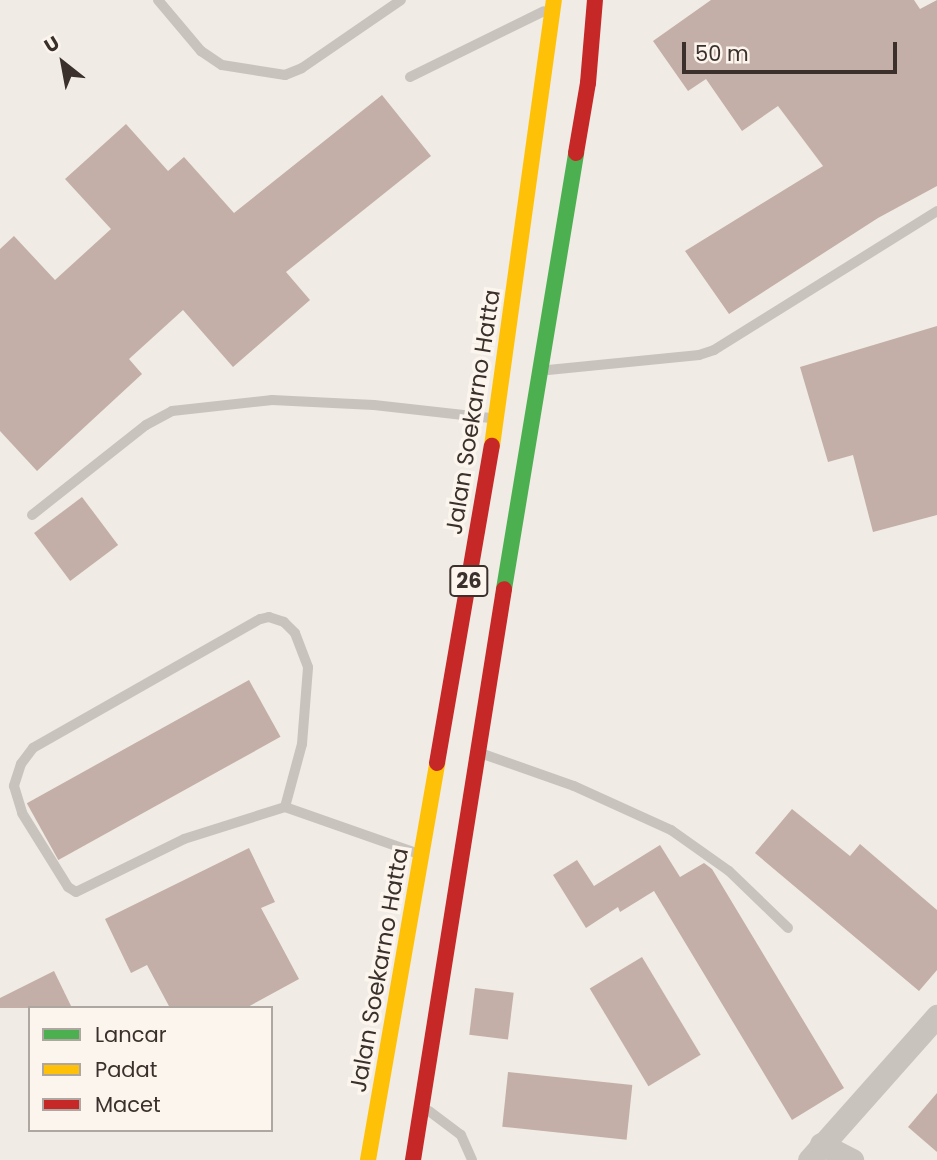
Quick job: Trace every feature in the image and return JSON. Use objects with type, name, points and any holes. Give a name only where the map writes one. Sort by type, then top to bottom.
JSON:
[{"type":"highway","name":"26","points":[[414,1160],[477,752],[588,83],[595,0]]},
{"type":"highway","name":"Jalan Soekarno Hatta","points":[[368,1160],[497,419],[554,3]]},
{"type":"street","points":[[852,1160],[815,1152],[937,1016]]},
{"type":"lane","points":[[158,0],[201,51],[222,65],[285,75],[302,68],[401,0]]},
{"type":"lane","points":[[410,78],[554,3]]},
{"type":"lane","points":[[542,371],[699,355],[714,349],[937,211]]},
{"type":"lane","points":[[32,515],[146,425],[172,411],[272,400],[374,405],[497,419]]},
{"type":"lane","points":[[285,807],[303,744],[308,667],[295,633],[284,622],[269,617],[260,619],[33,748],[20,764],[14,786],[22,813],[68,887],[76,892],[184,839],[285,807],[422,855]]},
{"type":"lane","points":[[477,752],[574,786],[671,830],[729,871],[788,928]]},
{"type":"lane","points":[[421,1105],[461,1135],[472,1160]]},
{"type":"building","points":[[711,0],[914,0],[920,9],[937,0],[937,186],[878,218],[729,314],[685,251],[823,166],[778,106],[742,131],[706,79],[688,91],[653,41]]},
{"type":"building","points":[[382,95],[431,156],[286,272],[310,300],[233,367],[183,310],[129,359],[142,374],[37,471],[0,431],[0,249],[14,236],[55,280],[111,229],[65,179],[126,124],[168,171],[184,157],[234,213]]},
{"type":"building","points":[[937,326],[937,515],[873,532],[853,455],[828,462],[800,367]]},
{"type":"building","points":[[82,497],[118,545],[70,581],[34,533]]},
{"type":"building","points":[[249,680],[281,737],[58,860],[27,803]]},
{"type":"building","points":[[792,809],[850,856],[860,844],[937,910],[937,970],[919,991],[755,853]]},
{"type":"building","points":[[660,845],[680,877],[704,863],[712,869],[844,1088],[792,1120],[654,891],[620,912],[618,907],[586,928],[553,875],[577,860],[594,886]]},
{"type":"building","points":[[249,848],[275,902],[261,908],[299,979],[250,1006],[169,1006],[147,965],[131,973],[105,919]]},
{"type":"building","points":[[642,957],[701,1055],[648,1086],[590,988]]},
{"type":"building","points":[[54,971],[71,1006],[0,1008],[0,998]]},
{"type":"building","points":[[475,988],[514,993],[508,1039],[469,1035]]},
{"type":"building","points":[[508,1072],[632,1085],[627,1140],[502,1127]]},
{"type":"building","points":[[937,1093],[937,1152],[908,1127]]},
{"type":"traffic: fast","points":[[504,589],[576,153]]},
{"type":"traffic: slow","points":[[492,446],[554,0]]},
{"type":"traffic: slow","points":[[368,1160],[437,763]]},
{"type":"traffic: jam","points":[[576,153],[588,83],[595,0]]},
{"type":"traffic: jam","points":[[437,763],[492,446]]},
{"type":"traffic: jam","points":[[413,1160],[504,589]]}]
